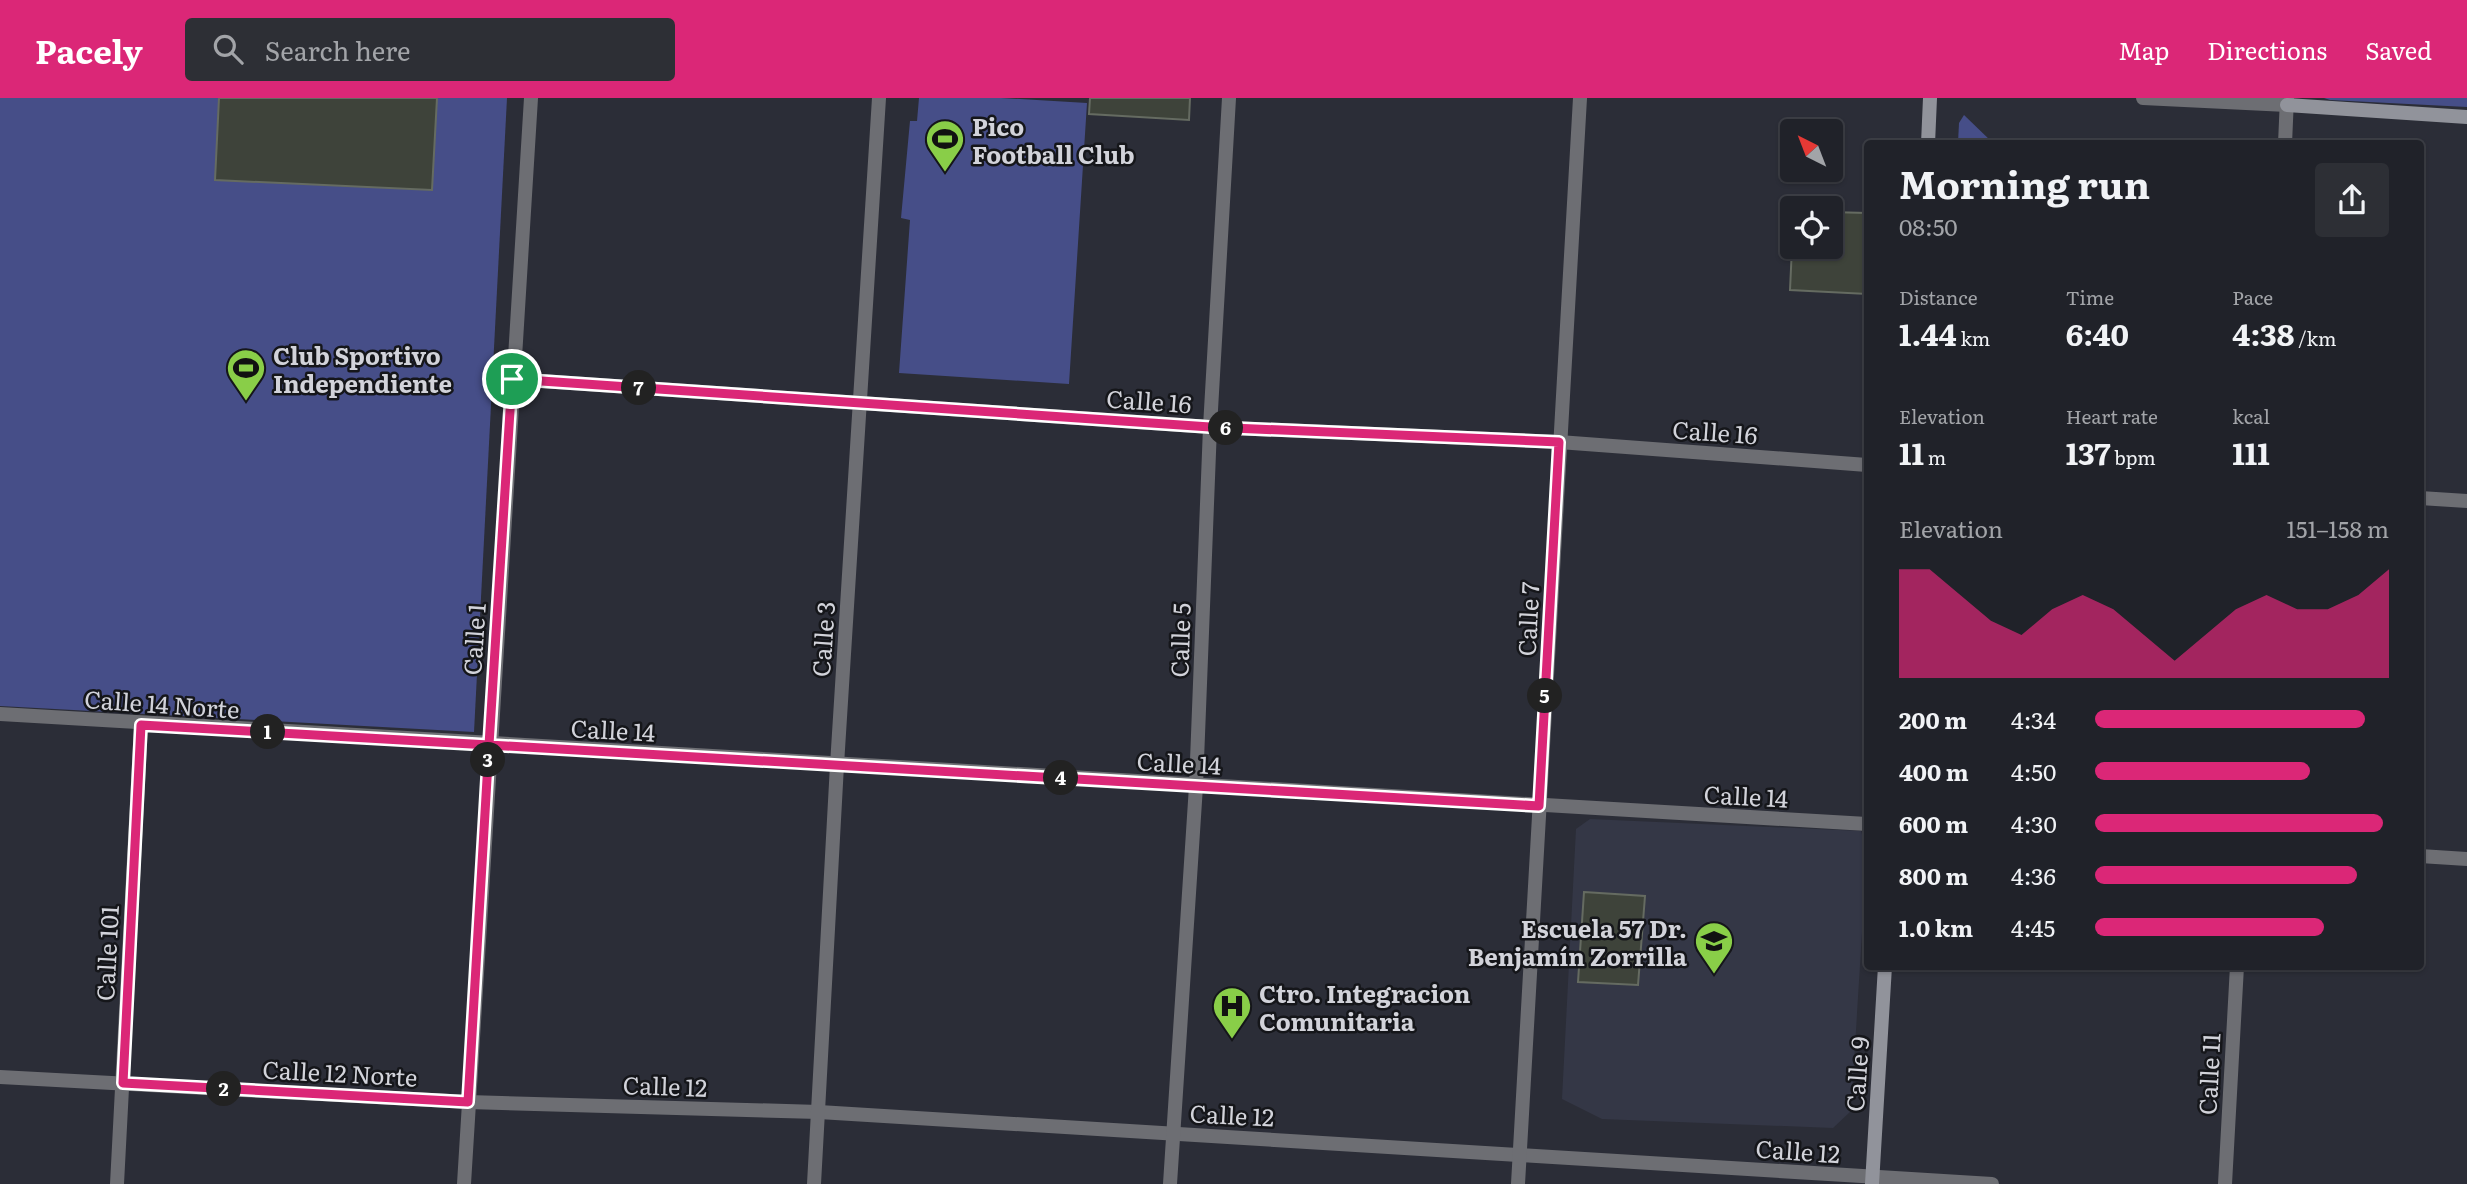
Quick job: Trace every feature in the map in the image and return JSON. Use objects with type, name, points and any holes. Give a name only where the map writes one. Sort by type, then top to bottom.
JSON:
[{"type":"main road","points":[[1928,140],[1930,98]]},
{"type":"main road","points":[[2287,102],[2467,117]]},
{"type":"main road","name":"Calle 9","points":[[1872,1181],[1885,970]]},
{"type":"street","name":"Calle 1","points":[[464,1184],[531,98]]},
{"type":"street","name":"Calle 3","points":[[814,1184],[879,98]]},
{"type":"street","name":"Calle 5","points":[[1170,1184],[1196,786],[1210,427],[1229,98]]},
{"type":"street","name":"Calle 7","points":[[1518,1184],[1580,98]]},
{"type":"street","points":[[2143,98],[2287,102],[2285,140]]},
{"type":"street","name":"Calle 16","points":[[512,379],[1210,427],[1559,442],[1864,466]]},
{"type":"street","points":[[2424,498],[2467,501]]},
{"type":"street","name":"Calle 14 Norte","points":[[0,714],[489,745]]},
{"type":"street","name":"Calle 101","points":[[117,1184],[141,725]]},
{"type":"street","name":"Calle 14","points":[[489,745],[1864,824]]},
{"type":"street","points":[[2424,856],[2467,859]]},
{"type":"street","name":"Calle 11","points":[[2225,1184],[2237,970]]},
{"type":"street","name":"Calle 12 Norte","points":[[0,1077],[468,1102]]},
{"type":"street","name":"Calle 12","points":[[468,1102],[819,1112],[1519,1153],[1872,1181],[1992,1184]]},
{"type":"shaded area","name":"Club Sportivo Independiente","points":[[0,98],[507,98],[474,732],[0,706]]},
{"type":"shaded area","points":[[919,98],[1001,98],[1087,103],[1069,384],[899,373],[910,220],[901,218],[910,121],[917,121]]},
{"type":"shaded area","points":[[2324,98],[2467,98],[2467,107],[2330,100]]},
{"type":"shaded area","points":[[1964,115],[1990,140],[1958,140],[1959,123]]},
{"type":"shaded area","name":"Escuela 57 Dr. Benjamín Zorrilla","points":[[1590,819],[1861,831],[1864,841],[1864,900],[1851,1111],[1833,1128],[1602,1119],[1562,1099],[1576,829]]},
{"type":"building","points":[[219,98],[437,98],[432,190],[215,180]]},
{"type":"building","points":[[1090,98],[1190,98],[1189,120],[1089,114]]},
{"type":"building","points":[[1843,212],[1864,213],[1864,294],[1790,290],[1791,259],[1843,259]]},
{"type":"building","points":[[1584,892],[1645,896],[1638,985],[1578,982]]},
{"type":"place","name":"Pico Football Club","points":[[945,173]]},
{"type":"place","name":"Club Sportivo Independiente","points":[[246,402]]},
{"type":"place","name":"Escuela 57 Dr. Benjamín Zorrilla","points":[[1714,975]]},
{"type":"place","name":"Ctro. Integracion Comunitaria","points":[[1232,1040]]},
{"type":"route","points":[[512,379],[489,745],[141,725],[123,1083],[468,1102],[489,745],[1539,806],[1559,442],[1210,427],[512,379]]}]
